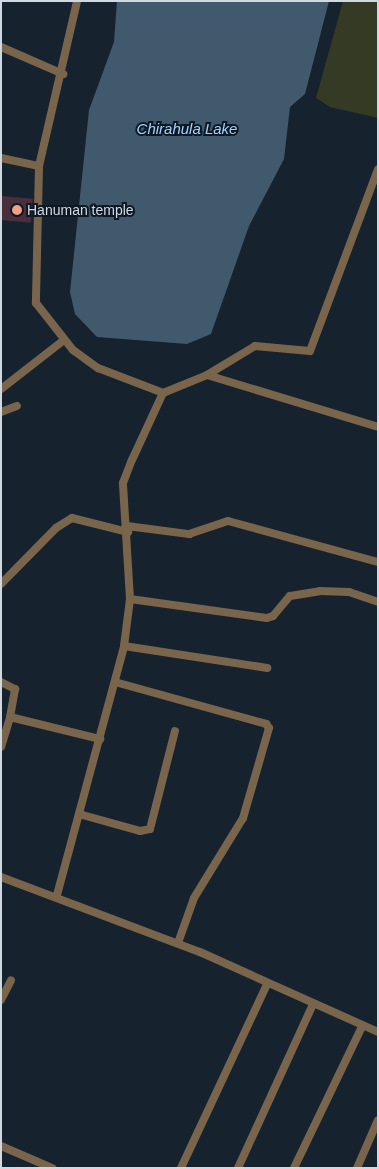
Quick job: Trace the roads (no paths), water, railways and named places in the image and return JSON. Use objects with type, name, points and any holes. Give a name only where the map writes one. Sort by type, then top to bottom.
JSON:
[{"type":"street","points":[[77,1],[63,74],[39,166],[36,303],[64,340],[98,368],[163,393],[207,375],[255,346],[269,345],[303,353],[310,351],[378,169]]},
{"type":"street","points":[[1,47],[63,74]]},
{"type":"street","points":[[1,158],[39,166]]},
{"type":"street","points":[[1,388],[64,340]]},
{"type":"street","points":[[207,375],[378,427]]},
{"type":"street","points":[[58,895],[124,646],[130,599],[128,529],[123,483],[163,393]]},
{"type":"street","points":[[1,412],[17,406]]},
{"type":"street","points":[[1,584],[56,528],[72,518],[128,529],[189,534],[228,521],[378,562]]},
{"type":"street","points":[[130,599],[267,618],[273,616],[290,596],[320,591],[349,592],[378,602]]},
{"type":"street","points":[[124,646],[267,668]]},
{"type":"street","points":[[1,682],[15,689],[10,717],[1,747]]},
{"type":"street","points":[[115,682],[266,724],[269,728],[243,818],[199,890],[178,943]]},
{"type":"street","points":[[10,717],[100,739]]},
{"type":"street","points":[[80,814],[140,831],[150,828],[175,730]]},
{"type":"street","points":[[1,877],[58,895],[178,943],[362,1027],[378,1032]]},
{"type":"street","points":[[1,1000],[11,980]]},
{"type":"street","points":[[181,1168],[267,984]]},
{"type":"street","points":[[238,1168],[313,1004]]},
{"type":"street","points":[[294,1168],[362,1027]]},
{"type":"street","points":[[357,1168],[378,1120]]},
{"type":"street","points":[[1,1146],[52,1168]]},
{"type":"water","name":"Chirahula Lake","points":[[117,1],[329,1],[305,94],[290,107],[284,159],[249,226],[211,334],[187,344],[97,337],[75,314],[70,292],[89,110],[114,42]]},
{"type":"place","name":"Hanuman temple","points":[[17,210]]}]
